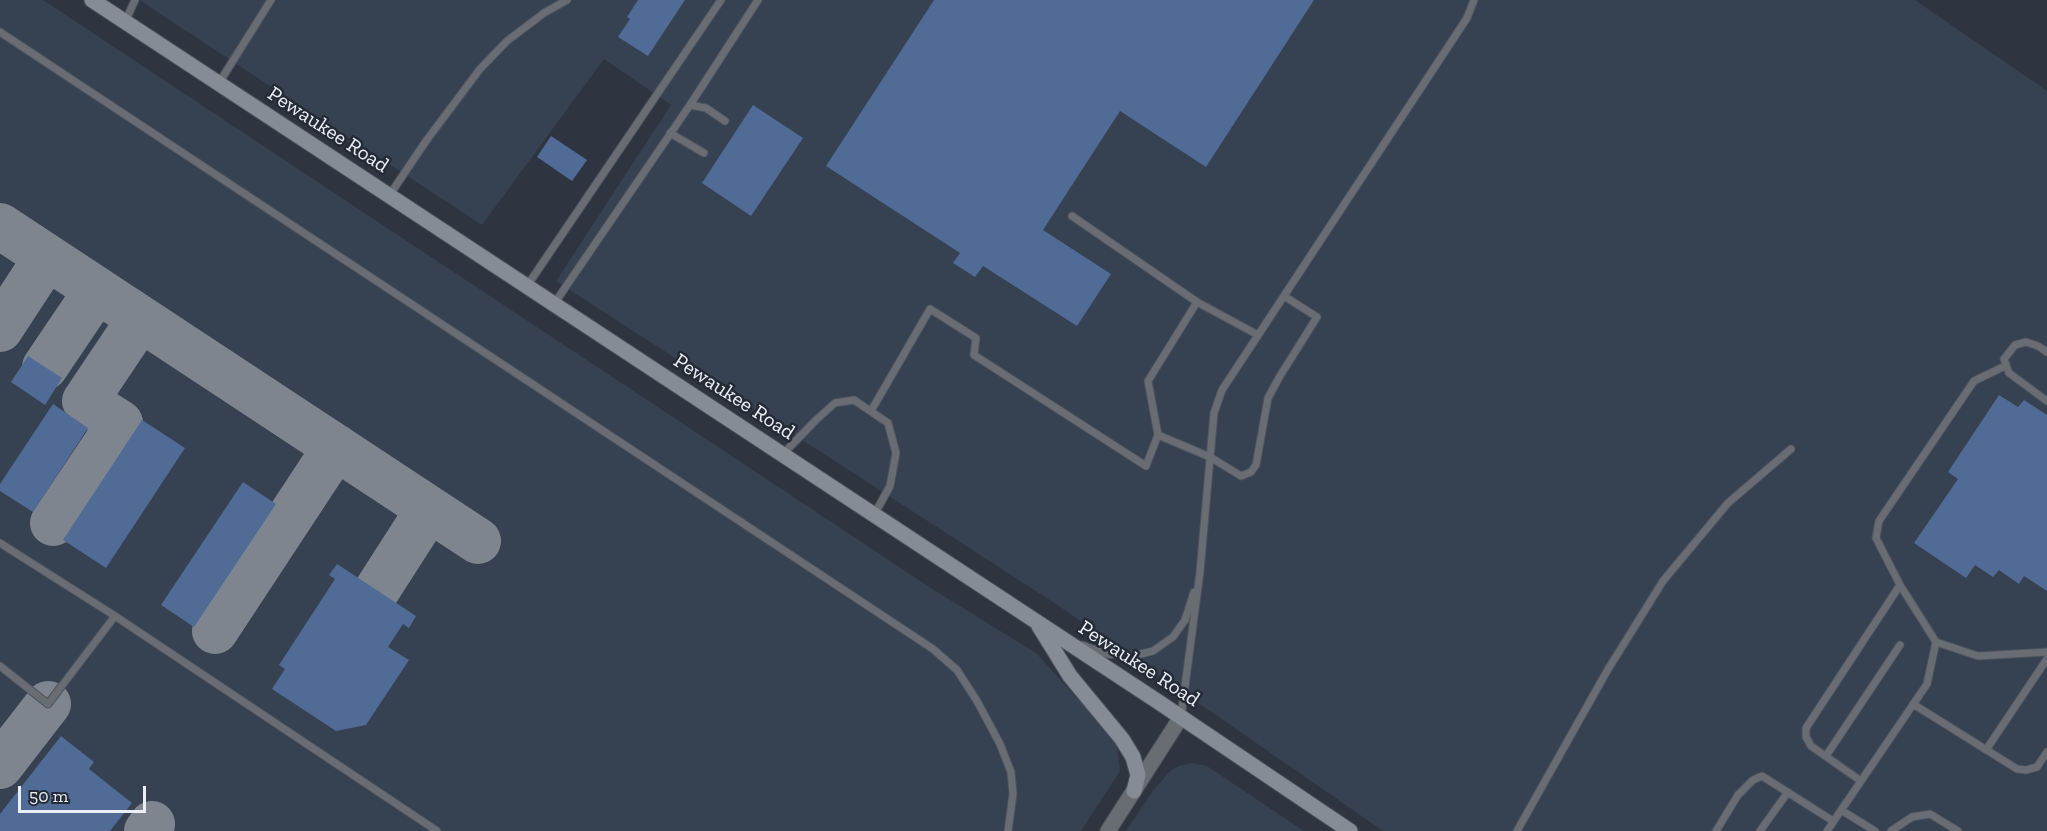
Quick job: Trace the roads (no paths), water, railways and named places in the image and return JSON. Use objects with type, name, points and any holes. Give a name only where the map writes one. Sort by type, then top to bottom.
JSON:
[{"type":"main road","name":"Pewaukee Road","points":[[92,0],[1054,633],[1350,831]]},
{"type":"main road","points":[[1035,621],[1070,676],[1122,739],[1133,757],[1138,776],[1134,791]]},
{"type":"street","points":[[1108,831],[1181,717]]},
{"type":"lane","points":[[125,22],[135,0]]},
{"type":"lane","points":[[219,83],[271,0]]},
{"type":"lane","points":[[389,196],[426,141],[480,69],[507,41],[544,13],[567,0]]},
{"type":"lane","points":[[527,286],[721,0]]},
{"type":"lane","points":[[554,304],[690,105],[758,0]]},
{"type":"lane","points":[[1181,717],[1200,572],[1214,413],[1222,390],[1467,18],[1474,0]]},
{"type":"lane","points":[[0,32],[933,649],[957,670],[977,701],[1004,753],[1011,772],[1013,794],[1008,831]]},
{"type":"lane","points":[[690,105],[706,108],[725,121]]},
{"type":"lane","points":[[670,133],[704,153]]},
{"type":"lane","points":[[1072,216],[1197,302],[1258,335]]},
{"type":"lane","points":[[1158,435],[1210,457],[1241,476],[1251,472],[1256,465],[1268,398],[1317,317],[1284,296]]},
{"type":"lane","points":[[871,411],[930,309],[976,338],[974,355],[1146,466],[1158,435],[1148,381],[1197,302]]},
{"type":"lane","points":[[2047,352],[2026,342],[2015,345],[2004,359],[2005,366],[2016,379],[2047,401]]},
{"type":"lane","points":[[2005,366],[1974,381],[1879,521],[1876,538],[1900,585],[1936,642],[1978,656],[2047,652]]},
{"type":"lane","points":[[782,454],[835,403],[854,400],[871,411],[888,423],[896,453],[890,486],[874,515]]},
{"type":"lane","points":[[1517,831],[1606,671],[1663,580],[1728,503],[1791,448]]},
{"type":"lane","points":[[0,543],[115,616],[437,831]]},
{"type":"lane","points":[[1054,633],[1106,654],[1133,656],[1153,651],[1173,637],[1185,620],[1200,572]]},
{"type":"lane","points":[[1861,781],[1811,746],[1806,737],[1806,728],[1900,585]]},
{"type":"lane","points":[[0,666],[48,704],[115,616]]},
{"type":"lane","points":[[1827,831],[1927,684],[1936,642]]},
{"type":"lane","points":[[1826,756],[1900,645]]},
{"type":"lane","points":[[1986,750],[2047,659]]},
{"type":"lane","points":[[1913,704],[2017,769],[2026,770],[2037,767],[2047,752]]},
{"type":"lane","points":[[1716,831],[1738,795],[1753,780],[1762,776],[1833,822]]},
{"type":"lane","points":[[1760,831],[1788,792]]},
{"type":"lane","points":[[1841,810],[1875,831]]},
{"type":"lane","points":[[1891,831],[1912,817],[1930,814],[1958,831]]}]
